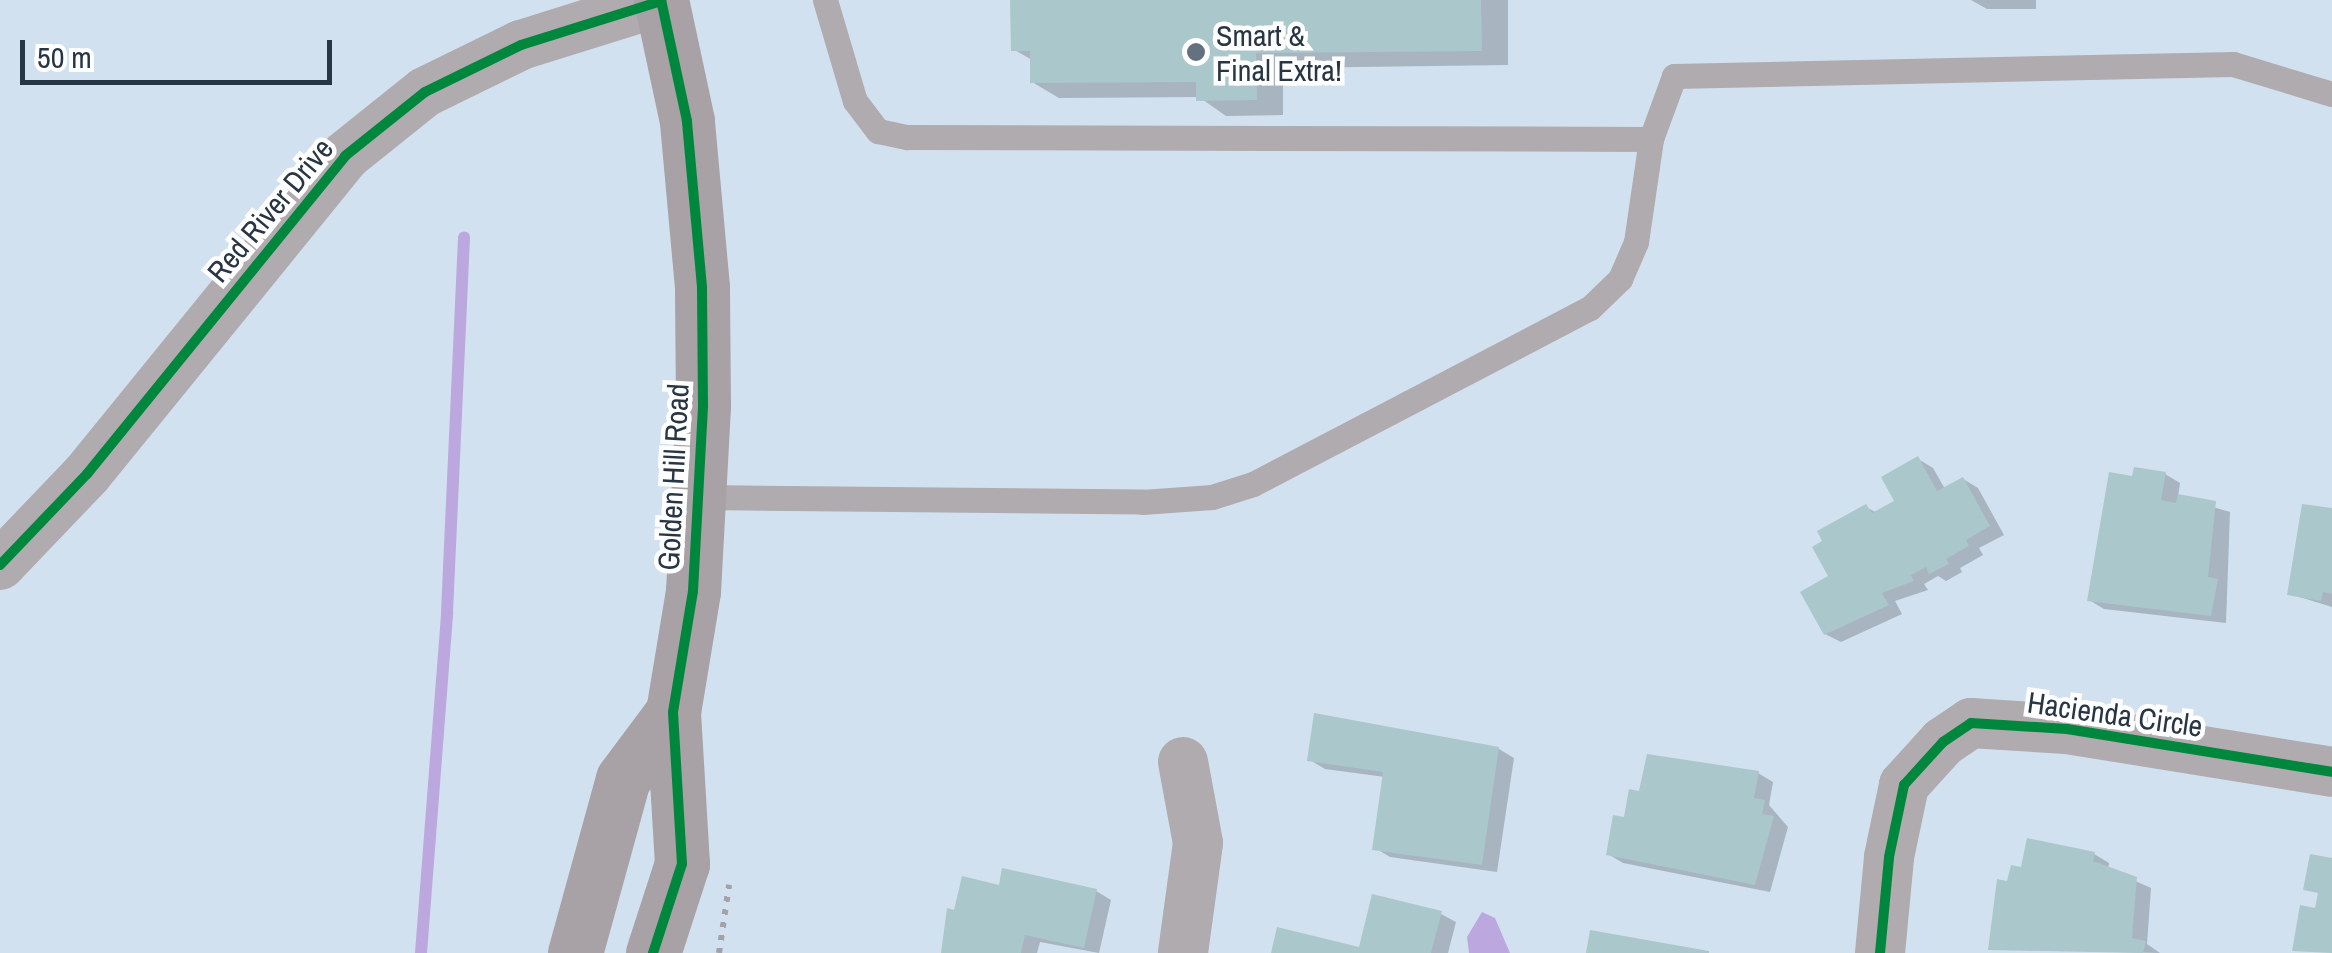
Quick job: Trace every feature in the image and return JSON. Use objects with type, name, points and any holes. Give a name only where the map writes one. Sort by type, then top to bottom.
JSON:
[{"type":"main road","name":"Golden Hill Road","points":[[653,953],[682,864],[672,712],[700,497],[702,287],[686,122],[661,1]]},
{"type":"main road","name":"Golden Hill Road","points":[[575,953],[624,778],[672,712]]},
{"type":"street","name":"Red River Drive","points":[[0,565],[87,474],[344,156],[425,92],[521,45],[661,1]]},
{"type":"street","name":"Hacienda Circle","points":[[1880,953],[1889,857],[1904,785],[1943,742],[1971,723],[2067,729],[2332,772]]},
{"type":"street","points":[[1183,762],[1198,844],[1183,953]]},
{"type":"lane","points":[[825,0],[855,101],[878,131],[906,137],[1651,139]]},
{"type":"lane","points":[[700,497],[1142,502],[1212,497],[1253,484],[1590,308],[1620,278],[1636,242],[1651,139],[1674,76],[2233,64],[2332,94]]},
{"type":"shaded area","points":[[1482,912],[1495,918],[1510,953],[1469,953],[1467,937]]},
{"type":"building","name":"Smart & Final Extra!","points":[[1010,0],[1481,0],[1482,51],[1256,53],[1257,100],[1196,101],[1196,82],[1030,83],[1030,51],[1011,51]]},
{"type":"building","points":[[1918,456],[1937,491],[1963,477],[1990,526],[1966,540],[1969,546],[1946,559],[1949,564],[1929,574],[1926,567],[1911,575],[1914,581],[1882,593],[1889,605],[1824,635],[1800,592],[1828,576],[1812,547],[1822,541],[1817,531],[1866,504],[1872,513],[1894,501],[1881,477]]},
{"type":"building","points":[[2134,467],[2166,472],[2161,500],[2176,503],[2178,494],[2216,501],[2208,577],[2218,579],[2211,616],[2087,601],[2109,472],[2132,476]]},
{"type":"building","points":[[2302,504],[2332,508],[2332,594],[2323,592],[2321,601],[2287,595]]},
{"type":"building","points":[[1314,713],[1499,747],[1482,865],[1372,850],[1383,772],[1307,761]]},
{"type":"building","points":[[1647,754],[1759,771],[1754,798],[1765,800],[1762,814],[1774,816],[1755,885],[1606,855],[1613,815],[1624,817],[1629,789],[1639,791]]},
{"type":"building","points":[[2027,838],[2095,852],[2093,861],[2137,877],[2132,938],[2146,941],[2143,953],[1988,950],[1997,879],[2007,881],[2011,865],[2021,867]]},
{"type":"building","points":[[2310,854],[2332,858],[2332,953],[2292,951],[2300,905],[2315,908],[2318,893],[2303,890]]},
{"type":"building","points":[[1002,868],[1097,889],[1084,948],[1025,935],[1021,953],[941,953],[947,908],[954,910],[962,876],[999,885]]},
{"type":"building","points":[[1372,894],[1442,911],[1431,953],[1271,953],[1277,927],[1359,947]]},
{"type":"building","points":[[1590,930],[1709,951],[1709,953],[1586,953]]},
{"type":"waterway","points":[[421,953],[447,612],[464,237]]},
{"type":"cycle path","points":[[653,953],[682,864],[673,712],[693,591],[703,405],[702,287],[687,121],[661,0]]},
{"type":"cycle path","points":[[0,565],[87,474],[345,156],[425,92],[521,45],[661,1]]},
{"type":"cycle path","points":[[1880,953],[1889,857],[1904,785],[1943,742],[1971,723],[2067,729],[2332,772]]},
{"type":"place","name":"Smart & Final Extra!","points":[[1196,52]]}]
